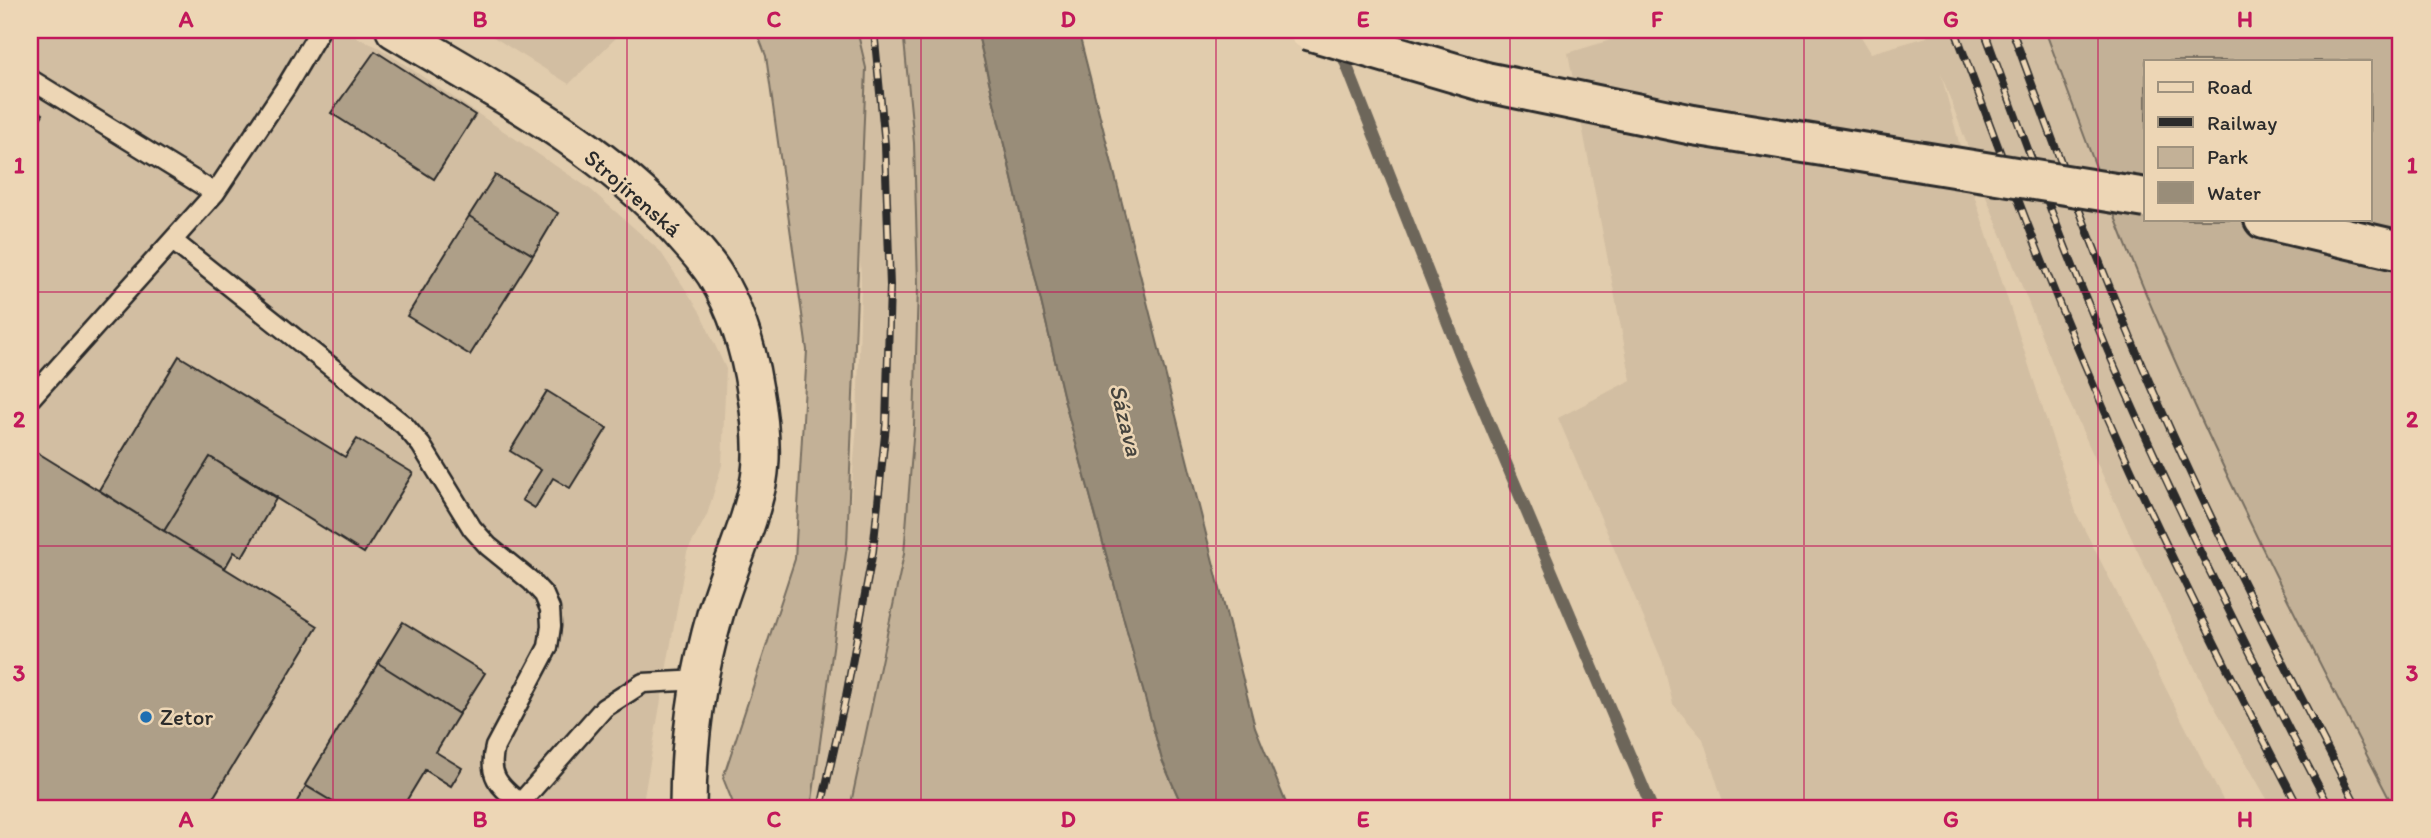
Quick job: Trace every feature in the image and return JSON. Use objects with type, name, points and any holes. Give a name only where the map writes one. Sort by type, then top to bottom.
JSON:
[{"type":"main road","points":[[1308,30],[1486,82],[1693,125],[2144,198]]},
{"type":"main road","points":[[2268,220],[2401,251]]},
{"type":"street","name":"Strojírenská","points":[[394,30],[539,117],[631,184],[690,244],[714,274],[727,298],[752,372],[761,443],[759,476],[750,516],[715,615],[701,680],[691,729],[688,808]]},
{"type":"lane","points":[[30,399],[215,193],[286,87],[320,30]]},
{"type":"lane","points":[[30,79],[215,193]]},
{"type":"lane","points":[[173,241],[404,425],[421,445],[481,540],[531,581],[544,596],[550,609],[548,647],[495,747],[491,761],[495,778],[518,806],[604,708],[643,684],[701,680]]},
{"type":"shaded area","points":[[30,30],[340,30],[380,48],[590,189],[660,251],[699,310],[726,369],[722,465],[707,515],[687,552],[642,808],[30,808]]},
{"type":"shaded area","points":[[482,30],[624,30],[569,84]]},
{"type":"shaded area","points":[[845,30],[903,30],[914,143],[918,285],[914,426],[904,554],[850,808],[791,808],[847,546],[857,424],[861,285],[857,147]]},
{"type":"shaded area","points":[[1625,30],[1857,30],[1871,53],[1927,37],[1925,30],[2045,30],[2092,157],[2313,651],[2394,808],[2272,808],[2210,699],[2136,548],[2060,382],[1941,74],[1967,173],[2077,515],[2227,808],[1725,808],[1703,739],[1673,704],[1663,663],[1558,418],[1631,380],[1568,53],[1627,35]]},
{"type":"green space","points":[[756,30],[857,30],[866,68],[847,546],[811,808],[735,808],[723,778],[795,559],[807,350],[766,56]]},
{"type":"green space","points":[[903,30],[977,30],[1065,403],[1162,760],[1183,808],[850,808],[904,554],[914,426],[918,285],[914,143]]},
{"type":"green space","points":[[2045,30],[2401,30],[2401,808],[2394,808],[2246,515],[2164,336],[2102,184]]},
{"type":"water","name":"Sázava","points":[[977,30],[1078,30],[1255,727],[1288,808],[1183,808],[1162,760],[1065,403]]},
{"type":"building","points":[[375,51],[475,115],[434,179],[331,113]]},
{"type":"building","points":[[30,105],[43,114],[30,136]]},
{"type":"building","points":[[495,175],[558,213],[533,255],[469,216]]},
{"type":"building","points":[[469,216],[533,255],[470,355],[407,316]]},
{"type":"building","points":[[179,356],[345,457],[357,439],[413,473],[364,553],[210,457],[164,531],[99,490]]},
{"type":"building","points":[[547,391],[607,428],[570,488],[553,478],[535,508],[522,500],[541,470],[510,451]]},
{"type":"building","name":"Zetor","points":[[30,448],[318,626],[207,808],[30,808]]},
{"type":"building","points":[[210,457],[277,497],[242,557],[234,552],[225,568],[164,531]]},
{"type":"building","points":[[403,622],[485,673],[459,714],[378,663]]},
{"type":"building","points":[[378,663],[459,714],[436,752],[462,768],[451,786],[425,770],[402,808],[343,808],[305,785]]},
{"type":"building","points":[[306,786],[343,808],[293,808]]},
{"type":"waterway","points":[[1339,46],[1462,359],[1652,808]]},
{"type":"railway","points":[[821,808],[846,696],[873,551],[886,425],[890,286],[885,145],[874,30]]},
{"type":"railway","points":[[1955,30],[2035,244],[2111,426],[2189,591],[2299,808]]},
{"type":"railway","points":[[1984,30],[2045,194],[2135,414],[2216,584],[2330,808]]},
{"type":"railway","points":[[2012,30],[2086,228],[2159,405],[2242,579],[2358,808]]},
{"type":"place","name":"Zetor","points":[[146,717]]}]
